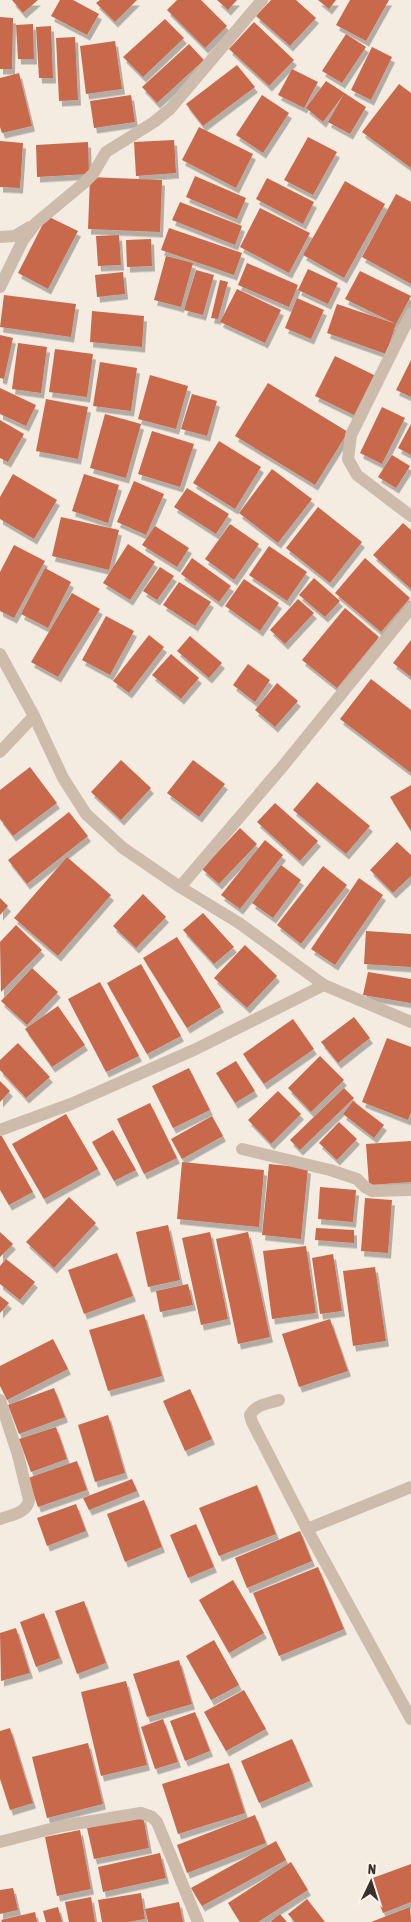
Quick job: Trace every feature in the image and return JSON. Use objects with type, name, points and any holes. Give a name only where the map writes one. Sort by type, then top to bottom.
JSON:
[{"type":"street","points":[[0,238],[15,236],[36,223],[93,174],[106,152],[154,122],[170,109],[262,0]]},
{"type":"street","points":[[0,287],[23,240],[36,223]]},
{"type":"street","points":[[411,314],[351,435],[348,459],[357,475],[411,516]]},
{"type":"street","points":[[180,887],[283,766],[411,608]]},
{"type":"street","points":[[0,654],[34,716],[63,778],[86,814],[123,848],[180,887],[239,923],[324,985],[411,1022]]},
{"type":"street","points":[[0,752],[34,716]]},
{"type":"street","points":[[0,1130],[70,1104],[187,1053],[324,985]]},
{"type":"street","points":[[242,1149],[330,1170],[356,1179],[372,1191],[411,1190]]},
{"type":"street","points":[[0,1400],[30,1500],[27,1508],[23,1511],[0,1518]]},
{"type":"street","points":[[279,1400],[258,1406],[250,1415],[307,1529],[411,1719]]},
{"type":"street","points":[[307,1529],[411,1488]]},
{"type":"street","points":[[0,1842],[62,1826],[141,1813],[152,1817],[157,1822],[198,1922]]},
{"type":"building","points":[[12,0],[38,0],[23,13]]},
{"type":"building","points":[[60,0],[73,0],[99,14],[87,35],[51,16]]},
{"type":"building","points":[[100,0],[137,0],[115,22],[96,3]]},
{"type":"building","points":[[177,0],[201,0],[227,26],[205,48],[167,10]]},
{"type":"building","points":[[217,0],[237,0],[228,10]]},
{"type":"building","points":[[271,0],[296,0],[316,18],[290,46],[256,16]]},
{"type":"building","points":[[318,0],[336,0],[329,9]]},
{"type":"building","points":[[350,0],[389,0],[366,41],[336,25]]},
{"type":"building","points":[[0,17],[13,18],[12,69],[0,69]]},
{"type":"building","points":[[165,19],[184,38],[143,77],[123,57]]},
{"type":"building","points":[[254,22],[294,60],[269,86],[229,49]]},
{"type":"building","points":[[33,24],[34,59],[18,59],[16,25]]},
{"type":"building","points":[[51,26],[53,78],[39,78],[36,27]]},
{"type":"building","points":[[346,34],[366,47],[342,83],[322,71]]},
{"type":"building","points":[[75,37],[78,100],[59,101],[56,38]]},
{"type":"building","points":[[115,41],[122,89],[86,94],[80,46]]},
{"type":"building","points":[[189,44],[204,60],[157,103],[142,87]]},
{"type":"building","points":[[372,47],[392,57],[371,100],[351,90]]},
{"type":"building","points":[[237,65],[255,87],[203,126],[186,104]]},
{"type":"building","points":[[292,69],[318,82],[304,108],[278,95]]},
{"type":"building","points":[[19,73],[32,126],[2,133],[0,127],[0,78]]},
{"type":"building","points":[[326,81],[366,107],[350,134],[328,122],[344,94],[323,122],[306,108]]},
{"type":"building","points":[[399,84],[411,93],[411,168],[362,132]]},
{"type":"building","points":[[131,95],[135,122],[94,128],[90,101]]},
{"type":"building","points":[[262,95],[289,113],[263,153],[236,135]]},
{"type":"building","points":[[199,127],[253,154],[236,188],[182,160]]},
{"type":"building","points":[[308,137],[337,152],[313,195],[284,180]]},
{"type":"building","points":[[174,140],[176,173],[136,176],[134,142]]},
{"type":"building","points":[[0,141],[23,143],[20,188],[0,187]]},
{"type":"building","points":[[88,142],[89,174],[37,177],[36,145]]},
{"type":"building","points":[[195,176],[246,198],[237,219],[186,197]]},
{"type":"building","points":[[90,177],[162,180],[160,232],[88,229]]},
{"type":"building","points":[[267,178],[314,202],[303,224],[256,199]]},
{"type":"building","points":[[345,181],[385,204],[344,278],[303,255]]},
{"type":"building","points":[[396,194],[411,202],[411,284],[362,257]]},
{"type":"building","points":[[180,202],[242,226],[235,245],[172,220]]},
{"type":"building","points":[[260,208],[310,233],[289,273],[240,247]]},
{"type":"building","points":[[47,216],[78,231],[48,289],[18,273]]},
{"type":"building","points":[[169,228],[242,253],[234,275],[161,250]]},
{"type":"building","points":[[119,235],[121,265],[98,266],[96,236]]},
{"type":"building","points":[[151,239],[152,266],[127,267],[126,240]]},
{"type":"building","points":[[166,256],[193,263],[181,307],[154,300]]},
{"type":"building","points":[[247,263],[298,285],[289,307],[238,285]]},
{"type":"building","points":[[308,269],[338,283],[328,304],[298,290]]},
{"type":"building","points":[[196,270],[214,275],[203,315],[184,310]]},
{"type":"building","points":[[360,271],[411,296],[396,324],[345,299]]},
{"type":"building","points":[[123,272],[125,294],[97,297],[95,275]]},
{"type":"building","points":[[220,280],[228,282],[218,319],[211,318]]},
{"type":"building","points":[[237,289],[281,310],[265,343],[220,322]]},
{"type":"building","points":[[4,295],[76,304],[71,337],[0,327]]},
{"type":"building","points":[[297,298],[324,310],[311,339],[285,328]]},
{"type":"building","points":[[337,304],[396,324],[386,354],[327,333]]},
{"type":"building","points":[[92,311],[144,316],[142,347],[90,342]]},
{"type":"building","points":[[0,335],[13,338],[4,379],[0,378]]},
{"type":"building","points":[[18,343],[47,347],[41,393],[12,389]]},
{"type":"building","points":[[55,349],[93,354],[87,397],[49,392]]},
{"type":"building","points":[[335,356],[376,376],[356,416],[315,396]]},
{"type":"building","points":[[411,360],[411,397],[396,390]]},
{"type":"building","points":[[100,362],[137,368],[131,411],[93,406]]},
{"type":"building","points":[[150,375],[188,386],[176,429],[138,419]]},
{"type":"building","points":[[268,383],[348,432],[315,485],[235,436]]},
{"type":"building","points":[[0,388],[36,405],[26,426],[0,414]]},
{"type":"building","points":[[192,394],[217,401],[207,436],[181,429]]},
{"type":"building","points":[[46,399],[88,407],[78,459],[36,451]]},
{"type":"building","points":[[382,407],[405,418],[382,464],[360,453]]},
{"type":"building","points":[[105,414],[141,424],[126,478],[90,468]]},
{"type":"building","points":[[0,420],[24,434],[8,462],[0,458]]},
{"type":"building","points":[[411,424],[411,455],[398,448]]},
{"type":"building","points":[[152,431],[194,444],[180,487],[138,474]]},
{"type":"building","points":[[219,441],[261,467],[235,509],[193,483]]},
{"type":"building","points":[[392,455],[410,466],[396,488],[378,477]]},
{"type":"building","points":[[272,469],[312,499],[278,543],[239,513]]},
{"type":"building","points":[[13,474],[57,500],[34,539],[0,519],[0,497]]},
{"type":"building","points":[[84,474],[119,485],[108,523],[72,511]]},
{"type":"building","points":[[134,481],[164,494],[146,535],[117,522]]},
{"type":"building","points":[[187,488],[229,514],[216,534],[174,507]]},
{"type":"building","points":[[318,507],[362,542],[330,583],[286,548]]},
{"type":"building","points":[[61,517],[119,530],[109,570],[52,556]]},
{"type":"building","points":[[403,523],[411,530],[411,589],[373,555]]},
{"type":"building","points":[[230,524],[259,544],[234,580],[205,559]]},
{"type":"building","points":[[155,526],[189,548],[177,567],[142,545]]},
{"type":"building","points":[[128,544],[155,562],[130,600],[103,583]]},
{"type":"building","points":[[14,545],[45,561],[14,618],[0,611],[0,572]]},
{"type":"building","points":[[269,546],[307,572],[287,601],[249,575]]},
{"type":"building","points":[[192,558],[231,586],[219,602],[181,574]]},
{"type":"building","points":[[365,558],[410,598],[381,632],[335,593]]},
{"type":"building","points":[[160,567],[174,576],[157,600],[143,591]]},
{"type":"building","points":[[45,568],[71,582],[48,628],[21,614]]},
{"type":"building","points":[[314,578],[340,601],[325,617],[299,595]]},
{"type":"building","points":[[244,579],[279,603],[260,631],[225,606]]},
{"type":"building","points":[[179,582],[211,602],[195,626],[163,605]]},
{"type":"building","points":[[72,593],[100,609],[58,677],[31,662]]},
{"type":"building","points":[[298,599],[314,613],[285,644],[270,630]]},
{"type":"building","points":[[345,608],[379,637],[337,688],[302,660]]},
{"type":"building","points":[[106,616],[134,631],[110,675],[82,660]]},
{"type":"building","points":[[149,635],[164,647],[129,693],[113,681]]},
{"type":"building","points":[[190,636],[222,663],[209,678],[177,651]]},
{"type":"building","points":[[411,640],[411,677],[393,663]]},
{"type":"building","points":[[171,654],[199,678],[181,699],[152,675]]},
{"type":"building","points":[[248,664],[270,680],[255,702],[233,685]]},
{"type":"building","points":[[371,679],[411,710],[411,773],[340,719]]},
{"type":"building","points":[[277,683],[298,701],[275,727],[255,710]]},
{"type":"building","points":[[121,760],[151,788],[121,820],[91,792]]},
{"type":"building","points":[[193,760],[225,784],[199,817],[167,793]]},
{"type":"building","points":[[30,767],[57,803],[13,836],[0,819],[0,790]]},
{"type":"building","points":[[317,782],[370,826],[346,854],[293,810]]},
{"type":"building","points":[[411,785],[411,831],[390,797]]},
{"type":"building","points":[[275,803],[318,841],[300,861],[257,822]]},
{"type":"building","points":[[69,812],[88,836],[27,884],[8,860]]},
{"type":"building","points":[[240,828],[257,844],[219,884],[202,869]]},
{"type":"building","points":[[265,840],[283,855],[240,909],[221,895]]},
{"type":"building","points":[[397,842],[411,855],[411,876],[393,893],[370,870]]},
{"type":"building","points":[[67,857],[111,895],[58,956],[14,918]]},
{"type":"building","points":[[281,865],[301,880],[273,918],[252,903]]},
{"type":"building","points":[[323,866],[347,885],[301,944],[277,925]]},
{"type":"building","points":[[359,878],[383,895],[335,965],[311,949]]},
{"type":"building","points":[[143,894],[166,917],[136,948],[113,926]]},
{"type":"building","points":[[0,898],[8,906],[0,915]]},
{"type":"building","points":[[203,913],[234,947],[214,964],[183,930]]},
{"type":"building","points":[[16,925],[42,950],[1,992],[0,942]]},
{"type":"building","points":[[366,931],[411,934],[411,967],[364,964]]},
{"type":"building","points":[[177,937],[221,1007],[187,1028],[143,958]]},
{"type":"building","points":[[245,945],[277,976],[247,1008],[214,978]]},
{"type":"building","points":[[141,964],[181,1036],[147,1054],[107,983]]},
{"type":"building","points":[[32,968],[58,992],[27,1025],[1,1001]]},
{"type":"building","points":[[368,972],[411,979],[411,1003],[363,995]]},
{"type":"building","points":[[100,982],[139,1056],[106,1072],[68,999]]},
{"type":"building","points":[[58,1006],[85,1045],[52,1067],[25,1029]]},
{"type":"building","points":[[354,1017],[370,1038],[338,1063],[321,1042]]},
{"type":"building","points":[[293,1019],[314,1049],[264,1084],[243,1054]]},
{"type":"building","points":[[387,1038],[411,1047],[411,1112],[408,1120],[362,1102]]},
{"type":"building","points":[[18,1043],[50,1077],[26,1098],[0,1070],[0,1060]]},
{"type":"building","points":[[320,1056],[344,1080],[311,1112],[288,1088]]},
{"type":"building","points":[[236,1061],[255,1091],[235,1103],[216,1073]]},
{"type":"building","points":[[189,1068],[210,1110],[173,1128],[152,1086]]},
{"type":"building","points":[[0,1081],[10,1091],[0,1102]]},
{"type":"building","points":[[344,1088],[354,1098],[300,1150],[290,1140]]},
{"type":"building","points":[[278,1091],[301,1114],[271,1144],[248,1120]]},
{"type":"building","points":[[353,1101],[384,1125],[374,1138],[343,1114]]},
{"type":"building","points":[[150,1103],[177,1158],[144,1174],[117,1119]]},
{"type":"building","points":[[66,1114],[98,1169],[44,1199],[12,1144]]},
{"type":"building","points":[[212,1116],[223,1136],[182,1159],[171,1139]]},
{"type":"building","points":[[339,1122],[357,1139],[337,1160],[319,1143]]},
{"type":"building","points":[[113,1130],[136,1170],[114,1181],[92,1142]]},
{"type":"building","points":[[0,1133],[33,1192],[9,1205],[0,1190]]},
{"type":"building","points":[[411,1141],[411,1182],[369,1185],[366,1144]]},
{"type":"building","points":[[182,1162],[264,1170],[259,1227],[177,1219]]},
{"type":"building","points":[[269,1164],[308,1168],[301,1239],[262,1235]]},
{"type":"building","points":[[320,1187],[356,1190],[353,1222],[318,1219]]},
{"type":"building","points":[[69,1197],[96,1223],[54,1268],[26,1242]]},
{"type":"building","points":[[365,1198],[392,1200],[388,1253],[361,1251]]},
{"type":"building","points":[[168,1225],[180,1280],[148,1287],[136,1232]]},
{"type":"building","points":[[316,1228],[354,1230],[354,1243],[315,1240]]},
{"type":"building","points":[[0,1232],[13,1244],[0,1257]]},
{"type":"building","points":[[210,1232],[228,1319],[201,1325],[182,1238]]},
{"type":"building","points":[[248,1232],[270,1337],[238,1344],[216,1239]]},
{"type":"building","points":[[306,1246],[316,1313],[272,1319],[263,1251]]},
{"type":"building","points":[[117,1253],[133,1296],[84,1314],[68,1270]]},
{"type":"building","points":[[333,1254],[342,1311],[320,1314],[312,1258]]},
{"type":"building","points":[[6,1259],[35,1282],[20,1300],[0,1284],[0,1266]]},
{"type":"building","points":[[375,1267],[386,1341],[353,1346],[343,1271]]},
{"type":"building","points":[[188,1284],[193,1305],[160,1312],[156,1291]]},
{"type":"building","points":[[0,1296],[9,1303],[0,1313]]},
{"type":"building","points":[[144,1314],[162,1376],[108,1391],[89,1330]]},
{"type":"building","points":[[330,1319],[348,1371],[299,1387],[282,1334]]},
{"type":"building","points":[[53,1339],[68,1369],[7,1400],[0,1386],[0,1366]]},
{"type":"building","points":[[54,1388],[65,1417],[19,1434],[8,1405]]},
{"type":"building","points":[[190,1389],[212,1439],[185,1451],[163,1401]]},
{"type":"building","points":[[108,1415],[125,1473],[95,1482],[78,1425]]},
{"type":"building","points":[[56,1427],[67,1459],[31,1472],[19,1439]]},
{"type":"building","points":[[77,1461],[87,1490],[38,1507],[28,1478]]},
{"type":"building","points":[[132,1479],[137,1491],[89,1510],[83,1498]]},
{"type":"building","points":[[257,1485],[276,1534],[219,1556],[199,1508]]},
{"type":"building","points":[[144,1500],[162,1547],[125,1562],[107,1514]]},
{"type":"building","points":[[76,1504],[86,1531],[47,1546],[37,1518]]},
{"type":"building","points":[[196,1524],[214,1567],[188,1578],[170,1535]]},
{"type":"building","points":[[300,1531],[312,1561],[247,1588],[235,1558]]},
{"type":"building","points":[[318,1567],[344,1629],[279,1656],[253,1593]]},
{"type":"building","points":[[233,1580],[264,1633],[229,1653],[199,1600]]},
{"type":"building","points":[[84,1601],[106,1663],[77,1674],[55,1611]]},
{"type":"building","points":[[44,1613],[60,1658],[36,1667],[20,1622]]},
{"type":"building","points":[[16,1628],[30,1673],[1,1681],[0,1633]]},
{"type":"building","points":[[214,1640],[239,1685],[211,1700],[186,1656]]},
{"type":"building","points":[[179,1660],[192,1704],[147,1717],[133,1674]]},
{"type":"building","points":[[126,1681],[147,1765],[101,1776],[81,1692]]},
{"type":"building","points":[[244,1690],[266,1729],[226,1751],[204,1712]]},
{"type":"building","points":[[195,1712],[210,1751],[185,1761],[170,1721]]},
{"type":"building","points":[[163,1719],[178,1762],[155,1769],[141,1727]]},
{"type":"building","points":[[10,1728],[33,1803],[10,1810],[0,1779],[0,1731]]},
{"type":"building","points":[[292,1739],[310,1781],[259,1803],[241,1761]]},
{"type":"building","points":[[88,1743],[103,1804],[47,1818],[32,1757]]},
{"type":"building","points":[[229,1763],[245,1813],[178,1834],[162,1784]]},
{"type":"building","points":[[255,1815],[266,1843],[187,1873],[177,1845]]},
{"type":"building","points":[[143,1816],[149,1848],[94,1859],[87,1828]]},
{"type":"building","points":[[80,1830],[91,1889],[57,1896],[45,1837]]},
{"type":"building","points":[[276,1841],[286,1860],[202,1906],[191,1888]]},
{"type":"building","points":[[160,1853],[166,1878],[103,1892],[98,1867]]},
{"type":"building","points":[[291,1862],[308,1890],[258,1922],[240,1922],[228,1903]]},
{"type":"building","points":[[411,1864],[411,1902],[383,1913],[370,1879]]},
{"type":"building","points":[[13,1888],[18,1910],[0,1914],[0,1890]]},
{"type":"building","points":[[141,1893],[145,1919],[128,1922],[102,1922],[98,1900]]},
{"type":"building","points":[[91,1897],[95,1922],[69,1922],[65,1902]]},
{"type":"building","points":[[307,1899],[325,1922],[295,1922],[288,1914]]},
{"type":"building","points":[[179,1902],[183,1922],[148,1922],[145,1909]]},
{"type":"building","points":[[58,1907],[62,1922],[46,1922],[43,1911]]},
{"type":"building","points":[[410,1907],[411,1922],[371,1922]]},
{"type":"building","points":[[35,1912],[37,1922],[2,1922],[1,1920]]},
{"type":"building","points":[[280,1914],[287,1922],[270,1922]]}]
